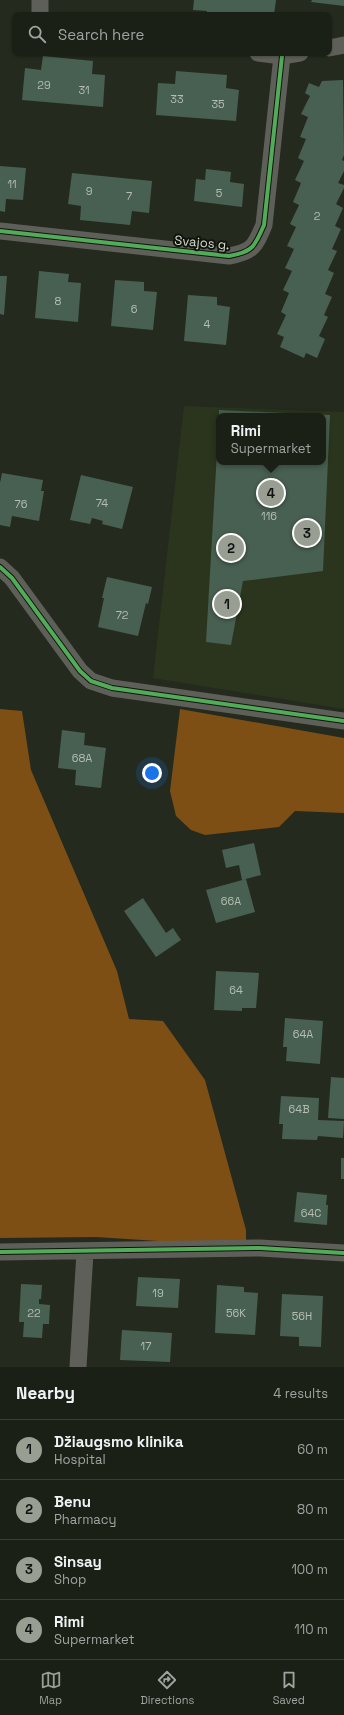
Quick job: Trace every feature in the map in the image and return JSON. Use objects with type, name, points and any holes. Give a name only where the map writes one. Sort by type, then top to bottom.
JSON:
[{"type":"street","points":[[40,0],[40,12]]},
{"type":"street","points":[[332,48],[344,46]]},
{"type":"street","name":"Svajos g.","points":[[0,231],[229,256],[241,254],[253,248],[264,225],[282,56]]},
{"type":"street","points":[[0,567],[12,578],[80,671],[91,681],[112,688],[344,721]]},
{"type":"street","points":[[0,1252],[85,1252],[260,1248],[344,1253]]},
{"type":"street","points":[[78,1367],[85,1252]]},
{"type":"shaded area","points":[[184,406],[344,412],[344,709],[153,678]]},
{"type":"shaded area","points":[[0,709],[22,711],[31,770],[117,971],[129,1019],[163,1021],[205,1080],[246,1230],[246,1240],[204,1244],[96,1237],[0,1238]]},
{"type":"shaded area","points":[[180,709],[344,738],[344,813],[295,811],[279,827],[205,835],[191,830],[176,816],[170,791]]},
{"type":"building","points":[[194,0],[276,0],[274,12],[207,12],[193,10]]},
{"type":"building","points":[[312,0],[344,0],[344,6],[311,2]]},
{"type":"building","points":[[43,56],[93,61],[92,74],[105,75],[103,107],[22,100],[25,68],[41,70]]},
{"type":"building","points":[[176,71],[227,75],[226,88],[239,90],[236,121],[156,115],[158,83],[175,84]]},
{"type":"building","points":[[343,80],[344,155],[342,160],[344,161],[344,171],[338,183],[344,185],[344,188],[336,204],[343,208],[335,226],[341,229],[332,249],[337,251],[328,270],[334,273],[325,294],[332,297],[324,315],[328,317],[319,336],[325,339],[317,358],[306,353],[304,358],[280,347],[284,337],[277,334],[286,315],[281,312],[289,293],[283,290],[292,271],[285,268],[294,249],[287,246],[296,227],[290,224],[299,205],[293,202],[301,183],[295,180],[304,161],[298,158],[306,139],[300,137],[308,117],[301,114],[310,96],[305,93],[309,83],[319,87],[322,81]]},
{"type":"building","points":[[0,166],[26,168],[23,200],[6,199],[5,212],[0,211]]},
{"type":"building","points":[[206,169],[231,172],[230,182],[244,184],[242,207],[194,201],[196,179],[205,180]]},
{"type":"building","points":[[72,173],[152,181],[149,213],[132,211],[130,225],[80,220],[81,206],[68,204]]},
{"type":"building","points":[[39,271],[69,274],[68,282],[81,283],[78,322],[35,318]]},
{"type":"building","points":[[0,276],[7,276],[4,315],[0,314]]},
{"type":"building","points":[[115,280],[144,282],[144,291],[157,292],[153,330],[111,326]]},
{"type":"building","points":[[188,295],[217,297],[217,305],[230,307],[226,345],[184,341]]},
{"type":"building","points":[[219,410],[286,413],[219,413]]},
{"type":"building","points":[[326,415],[330,415],[323,571],[243,581],[231,645],[206,642],[216,465],[326,465]]},
{"type":"building","points":[[2,473],[43,480],[41,491],[44,491],[39,521],[12,516],[10,527],[0,525],[0,483]]},
{"type":"building","points":[[81,475],[133,487],[122,529],[102,524],[103,521],[92,518],[90,524],[70,520]]},
{"type":"building","points":[[107,577],[152,587],[148,604],[146,603],[138,636],[98,627],[104,598],[102,598]]},
{"type":"building","points":[[62,730],[85,733],[84,745],[106,748],[101,788],[75,785],[76,770],[58,768]]},
{"type":"building","points":[[254,843],[261,875],[242,880],[239,865],[226,868],[222,850]]},
{"type":"building","points":[[246,879],[255,912],[216,923],[206,890]]},
{"type":"building","points":[[143,898],[166,933],[173,928],[181,940],[156,957],[124,911]]},
{"type":"building","points":[[216,971],[259,973],[256,1008],[242,1008],[242,1011],[214,1010]]},
{"type":"building","points":[[285,1018],[323,1021],[320,1064],[286,1061],[287,1047],[283,1047]]},
{"type":"building","points":[[331,1077],[344,1078],[344,1119],[328,1118]]},
{"type":"building","points":[[281,1096],[319,1098],[318,1120],[344,1121],[343,1138],[318,1136],[317,1140],[282,1139],[283,1124],[279,1124]]},
{"type":"building","points":[[341,1158],[344,1158],[344,1179],[341,1179]]},
{"type":"building","points":[[297,1192],[327,1195],[327,1225],[294,1222]]},
{"type":"building","points":[[138,1277],[180,1279],[178,1308],[136,1306]]},
{"type":"building","points":[[21,1284],[42,1285],[39,1304],[50,1305],[49,1324],[43,1324],[42,1338],[23,1337],[24,1322],[19,1322]]},
{"type":"building","points":[[217,1285],[244,1287],[244,1292],[258,1293],[255,1335],[215,1333]]},
{"type":"building","points":[[282,1294],[323,1296],[321,1347],[299,1346],[299,1337],[280,1336]]},
{"type":"building","points":[[122,1330],[172,1333],[170,1362],[120,1360]]},
{"type":"cycle path","points":[[0,231],[229,256],[248,250],[255,243],[264,225],[282,56]]},
{"type":"cycle path","points":[[0,567],[12,578],[80,671],[91,681],[112,688],[344,721]]},
{"type":"cycle path","points":[[0,1252],[260,1248],[344,1253]]},
{"type":"place","name":"Rimi","points":[[271,493]]},
{"type":"place","name":"Sinsay","points":[[307,533]]},
{"type":"place","name":"Benu","points":[[231,548]]},
{"type":"place","name":"Džiaugsmo klinika","points":[[227,604]]}]
